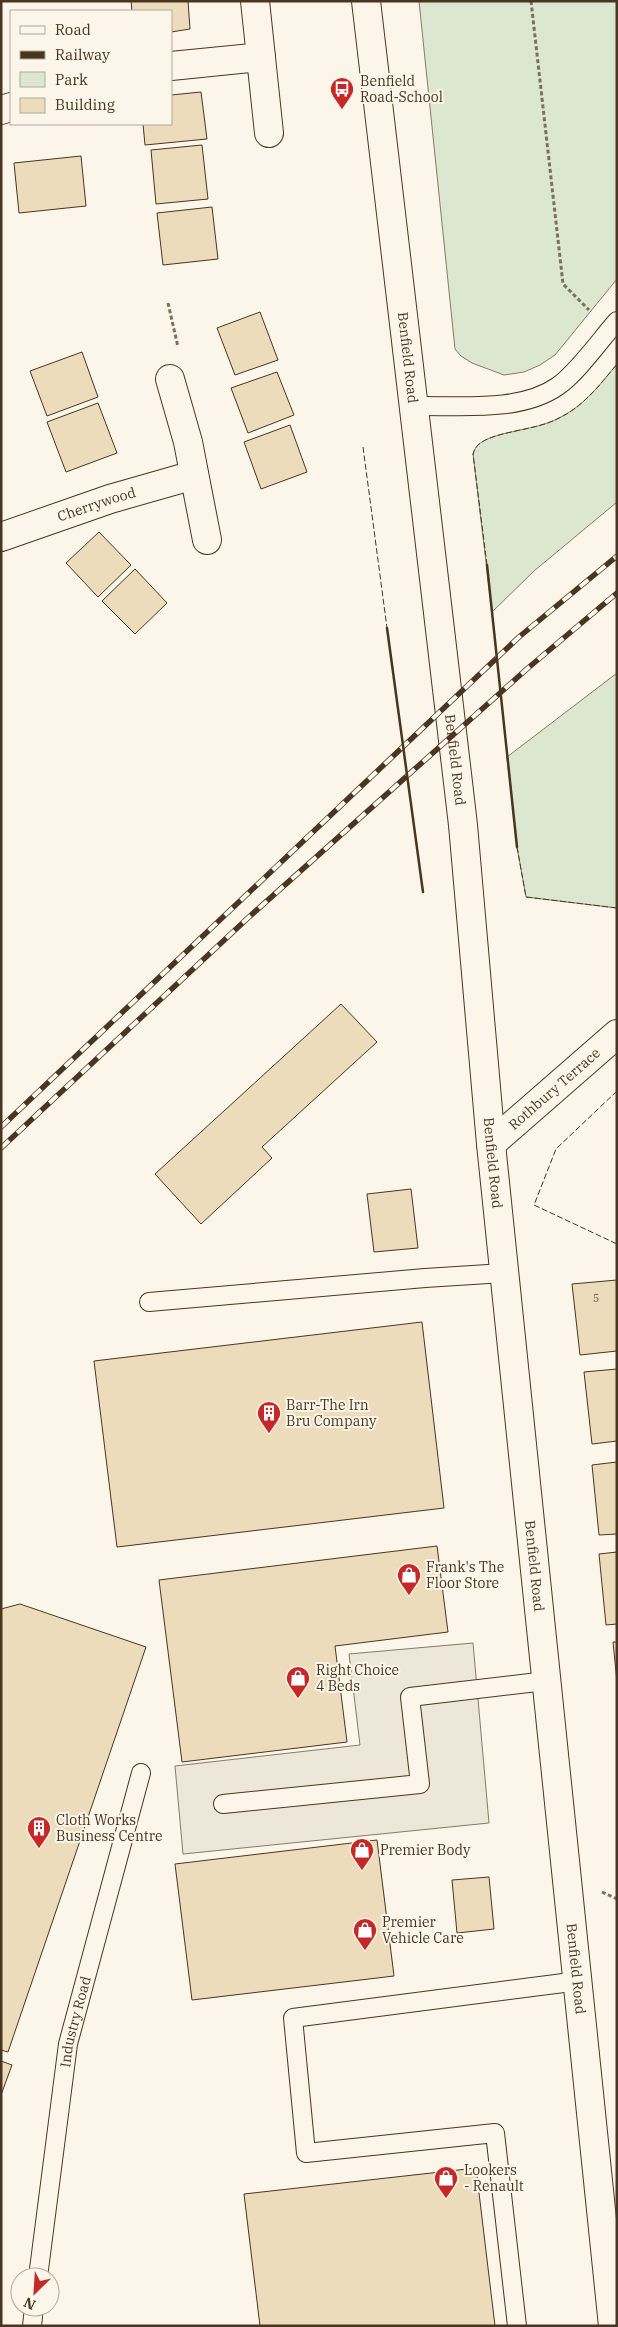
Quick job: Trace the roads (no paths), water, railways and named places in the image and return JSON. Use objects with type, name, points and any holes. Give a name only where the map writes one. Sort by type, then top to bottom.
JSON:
[{"type":"street","points":[[255,1],[269,133]]},
{"type":"street","name":"Benfield Road","points":[[366,1],[463,825],[491,1144],[579,1981],[613,2326]]},
{"type":"street","points":[[172,66],[261,57]]},
{"type":"street","points":[[170,379],[180,412],[207,540]]},
{"type":"street","name":"Cherrywood","points":[[1,537],[110,499],[194,475]]},
{"type":"street","name":"Rothbury Terrace","points":[[491,1144],[617,1034]]},
{"type":"lane","points":[[413,406],[494,404],[519,402],[542,396],[560,385],[613,326]]},
{"type":"lane","points":[[149,1302],[504,1273]]},
{"type":"lane","points":[[223,1804],[420,1784],[410,1696],[546,1681]]},
{"type":"lane","name":"Industry Road","points":[[39,2267],[68,2044],[141,1773]]},
{"type":"lane","points":[[518,2326],[495,2133],[306,2153],[293,2018],[579,1981]]},
{"type":"railway","points":[[1,1127],[519,637],[617,556]]},
{"type":"railway","points":[[1,1148],[249,917],[528,668],[617,593]]},
{"type":"place","name":"Benfield Road-School","points":[[342,110]]},
{"type":"place","name":"Barr-The Irn Bru Company","points":[[269,1434]]},
{"type":"place","name":"Frank's The Floor Store","points":[[409,1596]]},
{"type":"place","name":"Right Choice 4 Beds","points":[[298,1699]]},
{"type":"place","name":"Cloth Works Business Centre","points":[[39,1849]]},
{"type":"place","name":"Premier Body","points":[[362,1871]]},
{"type":"place","name":"Premier Vehicle Care","points":[[365,1951]]},
{"type":"place","name":"Lookers - Renault","points":[[446,2199]]}]
